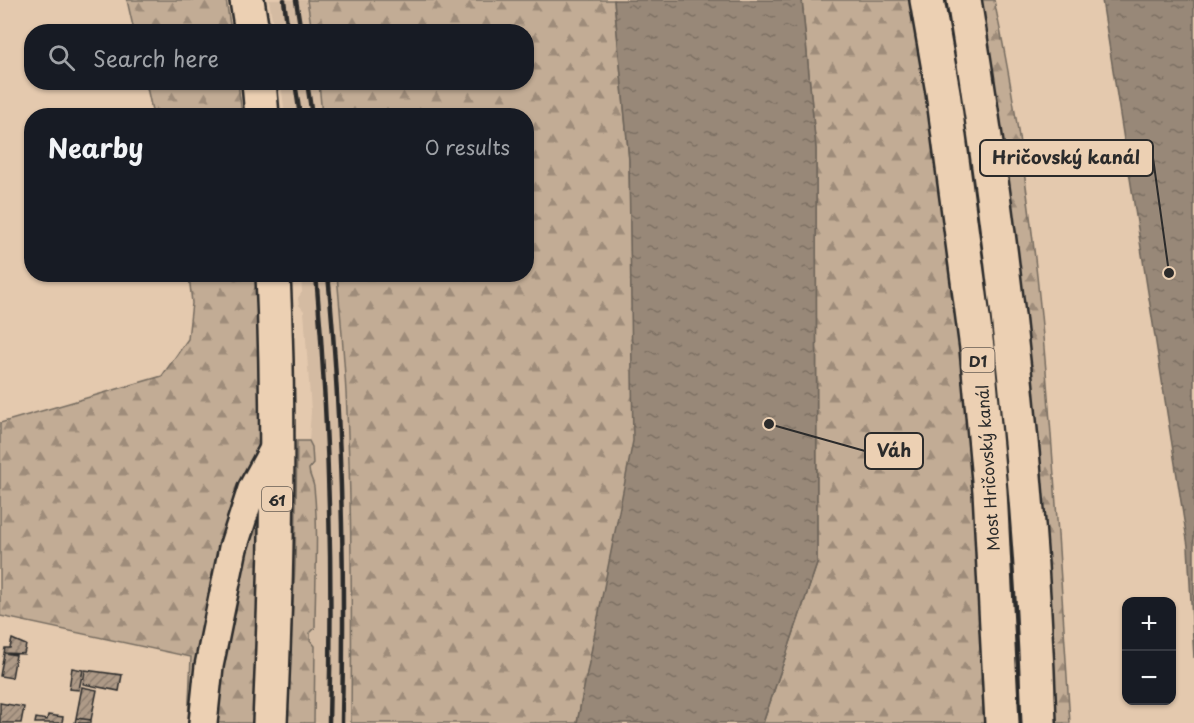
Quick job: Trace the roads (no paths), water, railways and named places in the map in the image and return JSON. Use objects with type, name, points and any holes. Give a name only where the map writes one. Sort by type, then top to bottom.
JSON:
[{"type":"main road","points":[[247,0],[251,24]]},
{"type":"main road","name":"Most Hričovský kanál","points":[[927,0],[943,92],[977,348],[990,491],[1002,723]]},
{"type":"main road","name":"D1","points":[[964,0],[997,216],[1012,339],[1027,489],[1039,723]]},
{"type":"main road","points":[[260,90],[261,108]]},
{"type":"main road","name":"61","points":[[270,723],[276,598],[277,443],[273,282]]},
{"type":"street","points":[[203,723],[209,666],[235,539],[252,489],[277,443]]},
{"type":"water","points":[[614,0],[802,0],[816,149],[817,564],[763,723],[577,723],[633,441],[629,160]]},
{"type":"water","points":[[1102,0],[1194,0],[1194,658],[1188,546]]},
{"type":"railway","points":[[284,0],[287,24]]},
{"type":"railway","points":[[296,0],[300,24]]},
{"type":"railway","points":[[296,90],[299,108]]},
{"type":"railway","points":[[308,90],[311,108]]},
{"type":"railway","points":[[317,282],[329,499],[329,723]]},
{"type":"railway","points":[[329,282],[337,386],[341,499],[342,723]]},
{"type":"place","name":"Hričovský kanál","points":[[1169,273]]},
{"type":"place","name":"Váh","points":[[769,424]]}]
